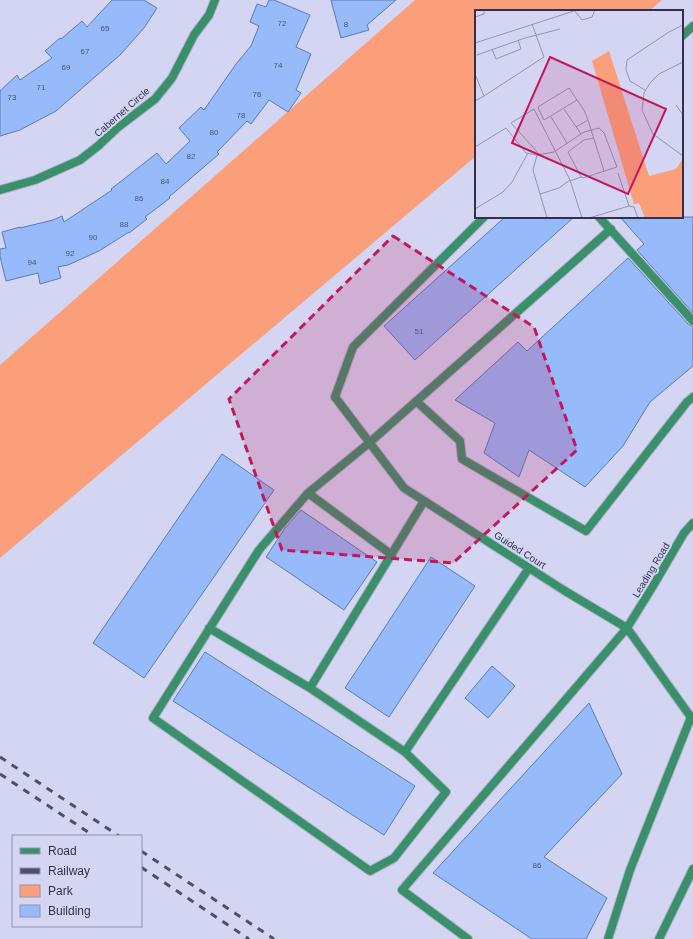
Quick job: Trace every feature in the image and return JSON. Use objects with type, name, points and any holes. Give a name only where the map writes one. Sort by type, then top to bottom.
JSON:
[{"type":"street","name":"Cabernet Circle","points":[[0,190],[35,180],[80,160],[155,98],[172,78],[194,35],[209,15],[215,0]]},
{"type":"street","points":[[683,35],[693,26]]},
{"type":"street","name":"Guided Court","points":[[483,218],[352,347],[335,397],[404,488],[565,591],[628,628],[692,718]]},
{"type":"street","points":[[600,218],[693,321]]},
{"type":"street","points":[[210,628],[310,688],[405,752],[446,792],[394,858],[370,872],[153,718],[259,550],[308,493],[369,443],[610,229]]},
{"type":"street","points":[[416,401],[460,441],[462,459],[586,532],[687,402],[693,397]]},
{"type":"street","points":[[308,493],[392,554]]},
{"type":"street","points":[[310,688],[424,501]]},
{"type":"street","name":"Leading Road","points":[[468,939],[402,890],[628,628],[684,533],[693,524]]},
{"type":"street","points":[[405,752],[529,568]]},
{"type":"street","points":[[608,939],[630,870],[692,718]]},
{"type":"street","points":[[659,939],[693,869]]},
{"type":"highlighted area","points":[[393,236],[534,327],[577,450],[453,563],[282,550],[229,399]]},
{"type":"green space","points":[[415,0],[662,0],[650,10],[475,10],[475,157],[0,558],[0,365]]},
{"type":"building","points":[[112,0],[144,0],[157,8],[144,28],[120,55],[56,111],[20,130],[0,136],[0,91],[17,75],[20,80],[52,58],[45,51],[82,21],[87,27]]},
{"type":"building","points":[[269,0],[274,0],[310,15],[296,47],[311,54],[296,90],[301,93],[288,112],[269,100],[251,124],[247,121],[217,152],[219,154],[169,197],[170,198],[145,217],[147,219],[129,233],[99,251],[68,265],[58,267],[61,278],[40,284],[38,273],[6,281],[0,256],[0,249],[6,248],[2,232],[53,220],[62,216],[64,222],[112,190],[111,189],[157,153],[166,164],[190,141],[179,128],[201,107],[204,110],[236,64],[251,46],[259,26],[250,22],[257,4],[266,7]]},
{"type":"building","points":[[331,0],[396,0],[367,25],[369,30],[341,38]]},
{"type":"building","points":[[693,217],[693,313],[637,250],[644,244],[621,218]]},
{"type":"building","points":[[504,218],[573,218],[415,360],[384,326]]},
{"type":"building","points":[[628,258],[689,325],[693,326],[693,366],[650,402],[623,446],[585,487],[529,450],[519,477],[484,453],[495,423],[455,400],[518,342],[527,351]]},
{"type":"building","points":[[222,454],[274,490],[144,678],[93,643]]},
{"type":"building","points":[[301,510],[377,562],[344,610],[266,557],[285,528]]},
{"type":"building","points":[[431,557],[475,586],[389,717],[345,688]]},
{"type":"building","points":[[205,652],[415,786],[384,835],[173,701]]},
{"type":"building","points":[[492,666],[515,686],[488,718],[465,698]]},
{"type":"building","points":[[589,703],[622,774],[544,857],[607,898],[586,939],[532,939],[433,873]]},
{"type":"railway","points":[[0,757],[117,835]]},
{"type":"railway","points":[[0,774],[92,835]]},
{"type":"railway","points":[[142,852],[274,939]]},
{"type":"railway","points":[[142,868],[249,939]]}]
